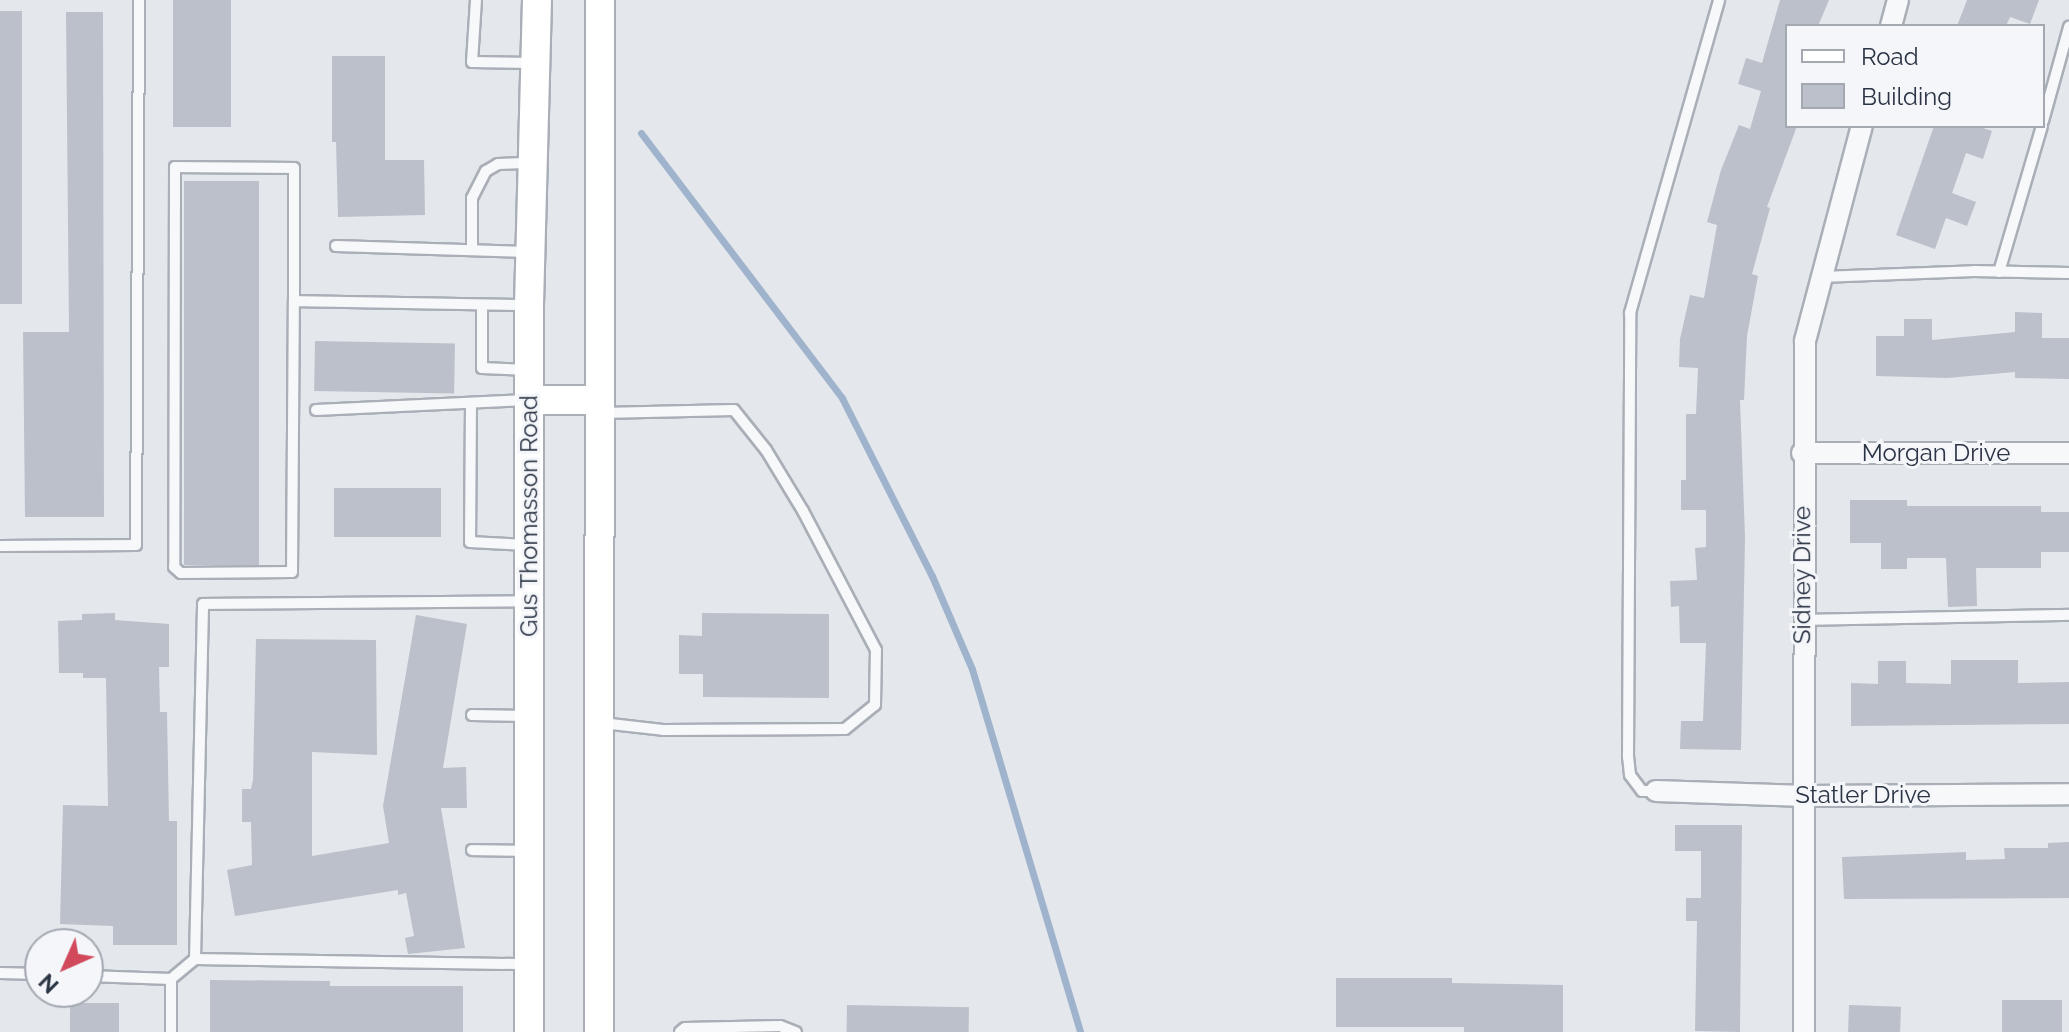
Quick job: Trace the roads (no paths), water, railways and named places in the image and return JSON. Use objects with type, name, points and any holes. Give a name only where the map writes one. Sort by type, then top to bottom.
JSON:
[{"type":"main road","name":"Gus Thomasson Road","points":[[529,1032],[529,305],[537,0]]},
{"type":"main road","points":[[599,1032],[600,0]]},
{"type":"main road","points":[[529,400],[600,406]]},
{"type":"street","points":[[1892,24],[1898,0]]},
{"type":"street","name":"Sidney Drive","points":[[1804,1032],[1806,796],[1802,453],[1805,341],[1861,128]]},
{"type":"street","name":"Morgan Drive","points":[[1802,453],[2069,453]]},
{"type":"street","name":"Statler Drive","points":[[1656,791],[1806,796],[2069,794]]},
{"type":"lane","points":[[0,546],[136,545],[139,0]]},
{"type":"lane","points":[[476,0],[472,62],[537,63]]},
{"type":"lane","points":[[1656,791],[1642,791],[1630,775],[1628,757],[1630,313],[1719,0]]},
{"type":"lane","points":[[2045,113],[2069,27]]},
{"type":"lane","points":[[1999,272],[2041,128]]},
{"type":"lane","points":[[472,250],[472,198],[486,171],[498,164],[534,163]]},
{"type":"lane","points":[[175,167],[294,168],[294,301],[292,572],[181,573],[174,567],[175,167]]},
{"type":"lane","points":[[336,246],[530,252]]},
{"type":"lane","points":[[1821,277],[2069,273]]},
{"type":"lane","points":[[294,301],[529,305]]},
{"type":"lane","points":[[482,305],[482,368],[529,370]]},
{"type":"lane","points":[[316,410],[529,400]]},
{"type":"lane","points":[[471,403],[470,542],[529,545]]},
{"type":"lane","points":[[600,406],[734,410],[766,450],[803,511],[876,650],[875,705],[845,729],[663,730],[600,723]]},
{"type":"lane","points":[[195,959],[203,604],[529,601]]},
{"type":"lane","points":[[1802,620],[2069,615]]},
{"type":"lane","points":[[472,715],[529,716]]},
{"type":"lane","points":[[472,850],[529,851]]},
{"type":"lane","points":[[104,977],[171,979],[195,959],[529,964]]},
{"type":"lane","points":[[0,973],[24,974]]},
{"type":"lane","points":[[171,979],[171,1032]]},
{"type":"lane","points":[[680,1032],[685,1028],[780,1026],[796,1032]]},
{"type":"waterway","points":[[641,133],[842,398],[932,576],[972,669],[1080,1032]]}]
